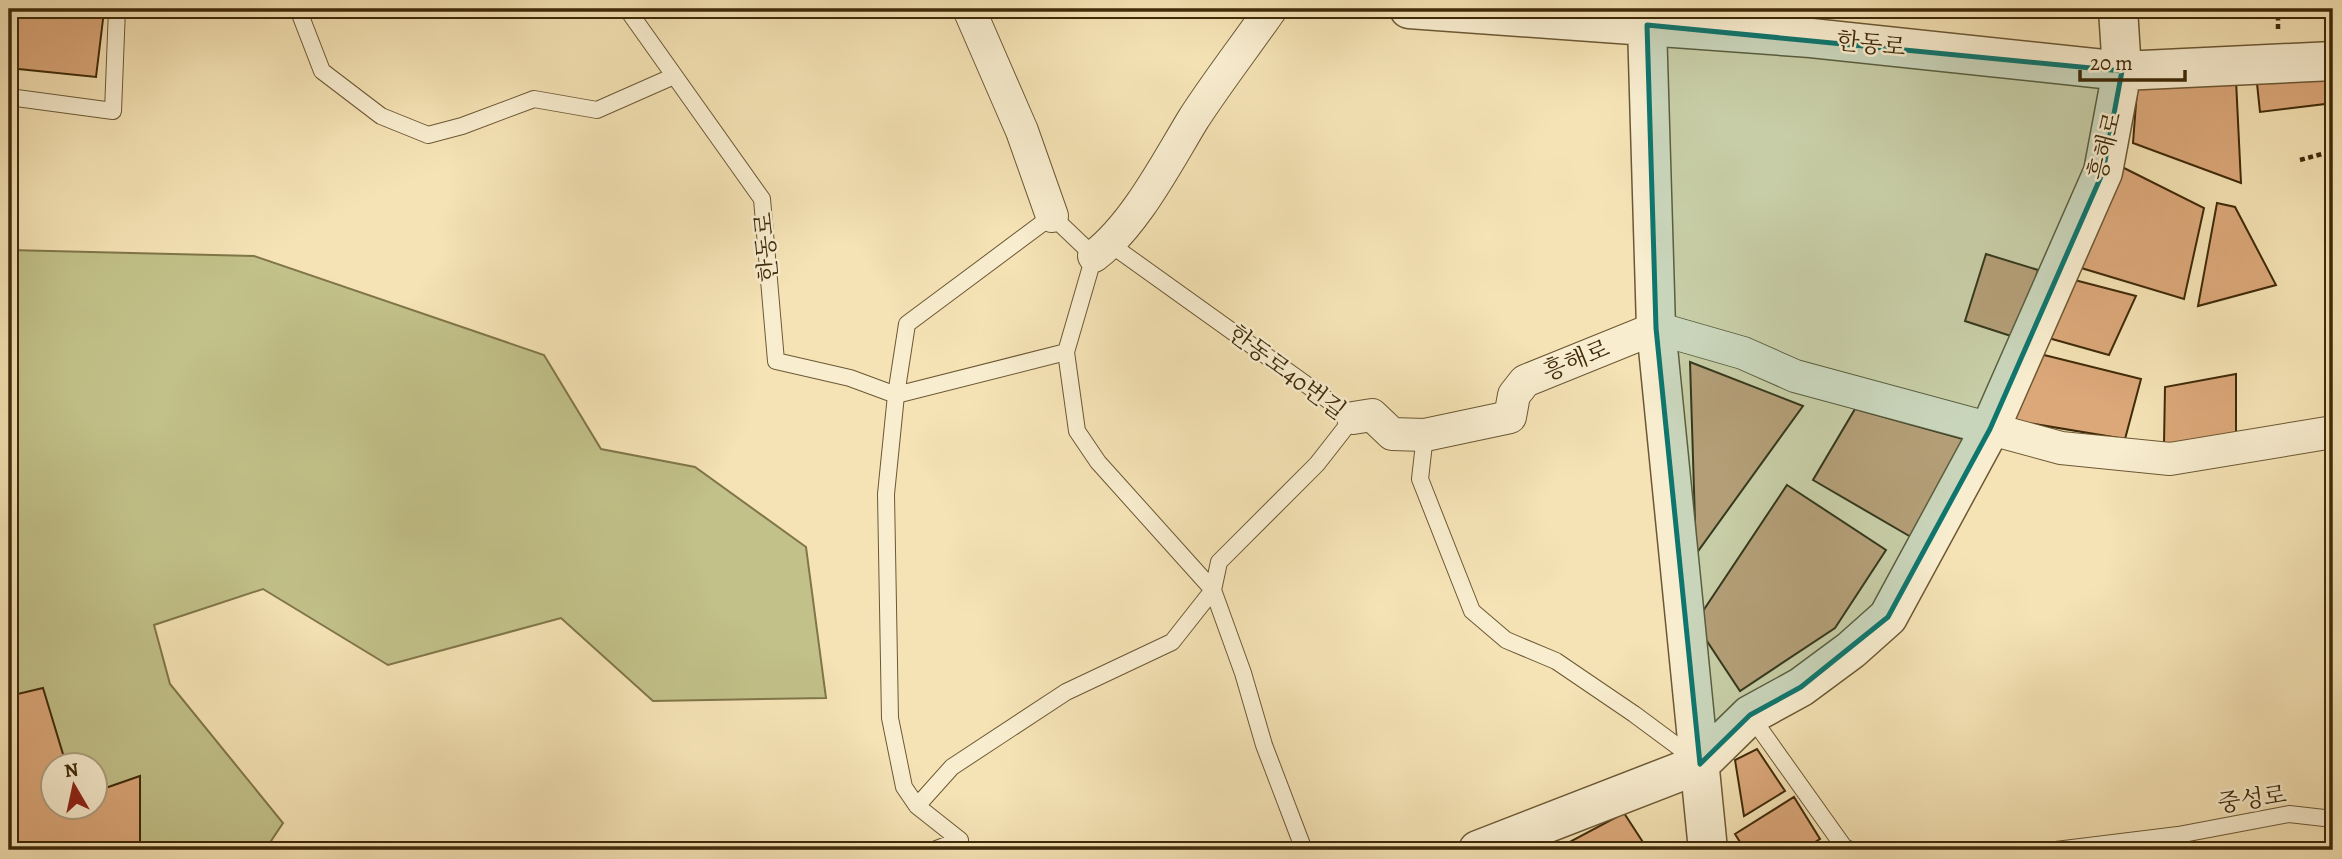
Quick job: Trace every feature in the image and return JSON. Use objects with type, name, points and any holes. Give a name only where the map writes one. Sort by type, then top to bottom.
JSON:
[{"type":"street","points":[[969,9],[1022,131],[1052,216]]},
{"type":"street","points":[[1102,250],[1163,172],[1195,117],[1271,9]]},
{"type":"street","name":"한동로","points":[[1409,9],[1596,15],[1647,25],[1811,38],[2122,71],[2333,61]]},
{"type":"street","name":"흥해로","points":[[1478,850],[1700,764],[1750,715],[1801,687],[1851,650],[1888,617],[1990,429],[2103,172],[2122,71],[2118,9]]},
{"type":"street","points":[[1647,25],[1656,328],[1708,850]]},
{"type":"street","points":[[1656,328],[1743,353],[1796,376],[2061,448],[2170,459],[2333,432]]},
{"type":"street","name":"흥해로","points":[[1425,435],[1510,417],[1514,395],[1524,381],[1656,328]]},
{"type":"street","points":[[1353,418],[1372,415],[1392,434],[1425,435]]},
{"type":"lane","points":[[9,97],[113,111],[117,9]]},
{"type":"lane","points":[[298,9],[322,71],[381,117],[428,135],[462,126],[534,99],[597,110],[674,76]]},
{"type":"lane","name":"한동로","points":[[627,9],[762,199],[776,361],[850,377],[896,395]]},
{"type":"lane","points":[[962,845],[917,806],[904,787],[890,718],[886,494],[896,395],[907,324],[1052,216]]},
{"type":"lane","name":"한동로40번길","points":[[1052,216],[1353,418],[1317,464],[1219,562],[1213,590]]},
{"type":"lane","points":[[1102,250],[1066,352],[1077,431],[1098,463],[1213,590],[1243,673],[1264,745],[1304,850]]},
{"type":"lane","points":[[896,395],[1066,352]]},
{"type":"lane","points":[[1425,435],[1420,479],[1472,611],[1506,640],[1556,661],[1634,714],[1700,764]]},
{"type":"lane","points":[[917,806],[952,767],[1066,692],[1172,642],[1213,590]]},
{"type":"lane","points":[[1750,715],[1844,847],[1851,850]]},
{"type":"lane","name":"중성로","points":[[2056,850],[2178,835],[2289,814],[2333,819]]},
{"type":"lane","points":[[934,850],[962,845]]},
{"type":"path","points":[[2300,160],[2333,151]]},
{"type":"highlighted area","points":[[1647,25],[2122,71],[2103,172],[1990,429],[1888,617],[1801,687],[1750,715],[1700,764],[1656,328]]},
{"type":"shaded area","points":[[9,250],[254,256],[544,355],[601,449],[695,467],[806,547],[826,698],[653,701],[561,618],[388,665],[263,589],[154,625],[170,684],[283,823],[265,850],[9,850]]},
{"type":"building","points":[[9,9],[104,11],[96,77],[9,68]]},
{"type":"building","points":[[2333,70],[2333,103],[2260,112],[2256,74]]},
{"type":"building","points":[[2138,77],[2236,80],[2241,183],[2133,143]]},
{"type":"building","points":[[2120,166],[2204,208],[2184,299],[2078,267]]},
{"type":"building","points":[[2217,203],[2235,207],[2276,285],[2198,306]]},
{"type":"building","points":[[1986,254],[2038,270],[2017,338],[1965,321]]},
{"type":"building","points":[[2063,277],[2136,296],[2109,355],[2045,337]]},
{"type":"building","points":[[2036,353],[2141,379],[2125,439],[2004,419]]},
{"type":"building","points":[[1690,362],[1803,406],[1696,554]]},
{"type":"building","points":[[2236,374],[2236,437],[2164,444],[2165,387]]},
{"type":"building","points":[[1855,409],[1981,444],[1923,544],[1813,480]]},
{"type":"building","points":[[1787,485],[1886,550],[1835,628],[1740,691],[1695,623]]},
{"type":"building","points":[[43,688],[62,750],[38,750],[38,820],[108,820],[108,787],[140,776],[140,850],[9,850],[9,696]]},
{"type":"building","points":[[1757,749],[1785,791],[1744,816],[1735,760]]},
{"type":"building","points":[[1794,797],[1820,839],[1802,850],[1745,850],[1735,834]]},
{"type":"building","points":[[1624,813],[1648,850],[1562,850],[1560,847]]}]
